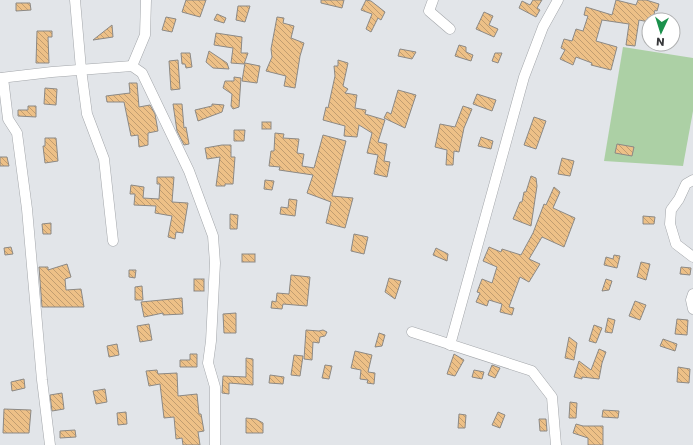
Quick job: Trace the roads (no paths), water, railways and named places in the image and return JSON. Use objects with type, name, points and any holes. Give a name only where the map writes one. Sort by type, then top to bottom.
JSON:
[{"type":"street","points":[[75,0],[86,114],[104,159],[113,241]]},
{"type":"street","points":[[132,66],[145,35],[146,0]]},
{"type":"street","points":[[433,0],[429,11],[450,29]]},
{"type":"street","points":[[450,345],[524,77],[543,27],[558,0]]},
{"type":"street","points":[[50,445],[42,380],[27,209],[17,133],[8,119],[2,78],[81,69],[132,66],[142,73],[154,94],[171,137],[188,171],[213,236],[215,263],[211,341],[208,362],[215,387],[215,445]]},
{"type":"street","points":[[693,180],[686,184],[679,199],[671,210],[670,224],[676,244],[693,257]]},
{"type":"street","points":[[693,294],[691,300],[693,309]]},
{"type":"street","points":[[412,332],[532,370],[552,397],[556,445]]}]
